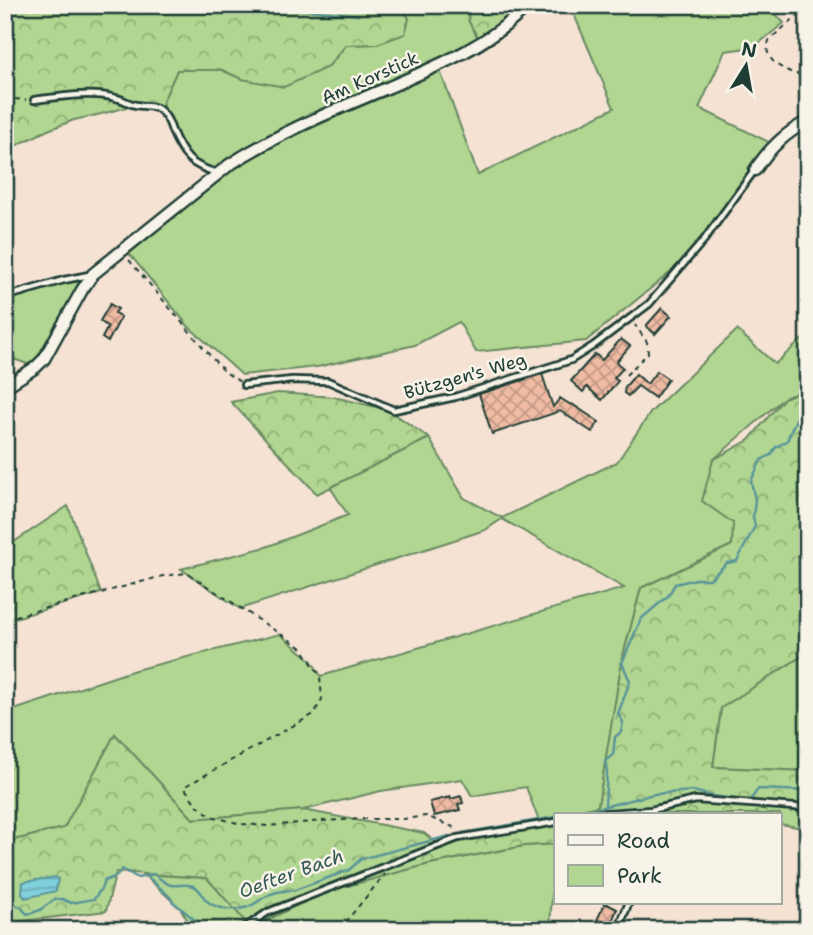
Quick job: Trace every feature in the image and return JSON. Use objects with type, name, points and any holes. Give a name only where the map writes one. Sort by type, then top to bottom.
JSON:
[{"type":"street","name":"Am Korstick","points":[[5,387],[44,359],[93,274],[219,173],[253,149],[424,72],[481,43],[513,21],[529,5]]},
{"type":"street","points":[[755,170],[783,136],[808,121]]},
{"type":"lane","points":[[34,100],[76,95],[114,97],[136,105],[157,107],[169,123],[184,155],[193,164],[219,173]]},
{"type":"lane","name":"Bützgen's Weg","points":[[244,385],[302,380],[328,381],[394,410],[455,397],[571,360],[649,304],[704,240],[755,170]]},
{"type":"lane","name":"Am Korstick","points":[[5,297],[93,274]]},
{"type":"lane","points":[[608,813],[651,810],[696,800],[808,809]]},
{"type":"lane","points":[[241,930],[268,912],[458,838],[554,822]]},
{"type":"lane","points":[[618,930],[628,904]]},
{"type":"path","points":[[808,7],[770,39],[767,46],[768,55],[775,64],[792,73],[801,75],[808,62]]},
{"type":"path","points":[[5,98],[34,100]]},
{"type":"path","points":[[122,252],[213,359],[225,372],[244,385]]},
{"type":"path","points":[[626,375],[648,353],[647,342],[630,318]]},
{"type":"path","points":[[5,619],[163,576],[187,573],[302,648],[320,676],[322,699],[314,714],[184,787],[196,803],[211,816],[241,824],[268,826],[363,819],[404,820],[426,816],[453,827],[458,838]]},
{"type":"path","points":[[339,930],[396,862]]},
{"type":"green space","points":[[5,5],[402,5],[409,19],[405,34],[377,44],[346,45],[328,67],[284,87],[242,79],[222,70],[177,70],[163,101],[162,111],[128,107],[74,120],[5,151]]},
{"type":"green space","points":[[402,5],[467,5],[469,22],[481,43],[438,65],[478,175],[614,108],[570,5],[767,5],[784,23],[754,47],[725,51],[699,108],[775,145],[702,238],[672,271],[586,341],[476,352],[459,322],[415,345],[317,367],[242,375],[188,326],[127,251],[219,173],[204,169],[185,155],[162,111],[163,101],[177,70],[222,70],[242,79],[328,67],[346,45],[377,44],[409,19]]},
{"type":"green space","points":[[467,5],[529,5],[481,43],[469,22]]},
{"type":"green space","points":[[93,274],[36,367],[5,356],[5,297]]},
{"type":"green space","points":[[737,330],[775,364],[808,334],[808,389],[784,398],[713,460],[734,523],[732,545],[641,588],[622,660],[598,806],[570,813],[554,813],[554,817],[539,821],[526,787],[472,796],[462,779],[381,791],[303,810],[193,819],[115,734],[64,828],[10,841],[5,794],[5,713],[135,670],[280,634],[311,660],[321,676],[624,588],[502,519],[485,530],[240,609],[181,569],[266,547],[348,515],[330,487],[429,438],[464,498],[502,518],[617,462],[651,412]]},
{"type":"green space","points":[[808,389],[808,652],[721,708],[713,767],[808,771],[808,829],[782,824],[782,813],[570,813],[598,806],[622,660],[641,588],[732,545],[733,523],[702,501],[713,460],[749,440],[784,398]]},
{"type":"green space","points":[[278,393],[334,397],[389,410],[429,438],[317,494],[231,402]]},
{"type":"green space","points":[[68,506],[101,593],[5,621],[5,548]]},
{"type":"green space","points":[[808,652],[808,771],[713,767],[721,708]]},
{"type":"green space","points":[[115,734],[193,819],[303,810],[424,833],[441,847],[554,818],[554,844],[524,846],[429,864],[321,893],[251,928],[207,878],[116,872],[106,911],[5,923],[5,794],[10,841],[64,828]]},
{"type":"green space","points":[[554,844],[554,890],[550,930],[193,930],[181,909],[143,874],[207,878],[252,928],[321,893],[429,864],[524,846]]},
{"type":"water","points":[[55,877],[58,879],[56,891],[25,898],[22,894],[23,882]]},
{"type":"building","points":[[110,304],[118,309],[115,313],[121,317],[108,342],[102,338],[108,327],[100,321]]},
{"type":"building","points":[[662,308],[671,316],[655,334],[646,326]]},
{"type":"building","points":[[621,339],[630,346],[616,362],[623,368],[614,378],[618,381],[602,400],[587,387],[583,392],[571,381],[595,354],[602,360]]},
{"type":"building","points":[[657,371],[668,379],[655,398],[638,386],[628,396],[624,393],[625,387],[636,374],[647,384]]},
{"type":"building","points":[[542,374],[553,407],[560,398],[572,404],[599,422],[592,432],[560,411],[492,434],[479,394]]},
{"type":"building","points":[[461,796],[463,803],[458,804],[460,810],[434,816],[430,802]]},
{"type":"building","points":[[605,904],[617,909],[610,926],[597,920]]},
{"type":"waterway","points":[[255,5],[359,15]]},
{"type":"waterway","points":[[605,805],[605,761],[613,755],[615,737],[621,732],[623,722],[618,714],[630,681],[622,663],[641,619],[668,596],[675,584],[710,579],[727,563],[737,561],[755,526],[755,500],[751,481],[761,460],[787,441],[797,419],[808,408]]},
{"type":"waterway","name":"Oefter Bach","points":[[579,813],[654,794],[693,791],[750,801],[758,789],[808,791]]},
{"type":"waterway","name":"Oefter Bach","points":[[462,833],[554,817]]},
{"type":"waterway","name":"Oefter Bach","points":[[5,908],[15,905],[29,914],[55,899],[71,903],[94,899],[104,881],[117,876],[122,869],[138,878],[153,874],[171,885],[193,886],[215,906],[240,909],[270,894],[295,890],[349,870],[361,859],[449,836]]},
{"type":"waterway","points":[[147,876],[200,924],[201,930]]}]
